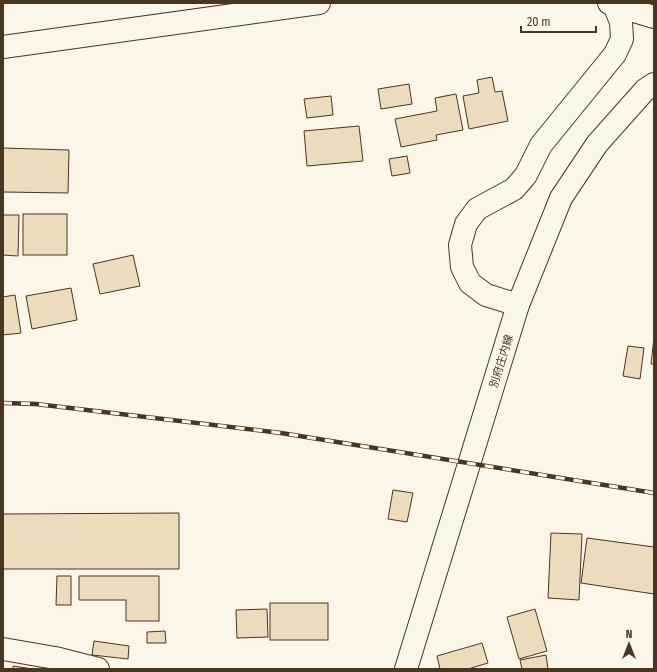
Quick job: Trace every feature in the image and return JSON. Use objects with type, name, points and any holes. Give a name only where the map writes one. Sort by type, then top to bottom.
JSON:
[{"type":"street","points":[[3,47],[319,3]]},
{"type":"street","points":[[612,4],[654,17]]},
{"type":"street","points":[[518,305],[486,296],[470,283],[462,267],[460,245],[466,224],[477,209],[514,189],[526,175],[541,145],[615,54],[622,39],[621,22],[612,4]]},
{"type":"street","name":"別府庄内線","points":[[406,669],[518,305],[561,198],[597,144],[645,90],[654,84]]},
{"type":"street","points":[[3,649],[55,658],[98,669]]},
{"type":"building","points":[[492,77],[495,92],[502,91],[508,121],[469,129],[463,96],[479,93],[477,80]]},
{"type":"building","points":[[409,84],[412,104],[381,109],[378,89]]},
{"type":"building","points":[[456,94],[463,130],[436,135],[437,140],[401,147],[395,119],[437,111],[435,98]]},
{"type":"building","points":[[331,96],[333,115],[307,118],[304,99]]},
{"type":"building","points":[[359,126],[363,161],[307,166],[304,131]]},
{"type":"building","points":[[3,148],[69,150],[68,193],[3,192]]},
{"type":"building","points":[[407,156],[410,173],[392,176],[389,159]]},
{"type":"building","points":[[23,214],[67,214],[67,255],[23,255]]},
{"type":"building","points":[[3,215],[19,215],[18,256],[3,255]]},
{"type":"building","points":[[133,255],[140,286],[100,294],[93,264]]},
{"type":"building","points":[[71,288],[77,320],[32,329],[26,296]]},
{"type":"building","points":[[15,295],[21,333],[3,335],[3,297]]},
{"type":"building","points":[[654,337],[654,364],[651,364]]},
{"type":"building","points":[[628,346],[644,348],[640,379],[623,376]]},
{"type":"building","points":[[393,490],[413,493],[407,522],[388,519]]},
{"type":"building","points":[[179,513],[179,569],[3,569],[3,514]]},
{"type":"building","points":[[551,533],[582,534],[579,600],[548,598]]},
{"type":"building","points":[[587,538],[654,547],[654,594],[581,583]]},
{"type":"building","points":[[57,576],[71,576],[71,605],[56,605]]},
{"type":"building","points":[[79,576],[159,576],[159,621],[126,621],[126,600],[79,600]]},
{"type":"building","points":[[270,603],[328,603],[328,640],[270,640]]},
{"type":"building","points":[[267,609],[268,637],[237,638],[236,610]]},
{"type":"building","points":[[535,609],[547,651],[519,659],[507,617]]},
{"type":"building","points":[[165,631],[166,643],[147,643],[147,632]]},
{"type":"building","points":[[94,641],[129,646],[128,659],[92,655]]},
{"type":"building","points":[[482,643],[488,663],[468,669],[440,669],[437,656]]},
{"type":"building","points":[[546,655],[548,669],[522,669],[520,660]]},
{"type":"building","points":[[13,666],[33,669],[13,669]]},
{"type":"railway","points":[[3,403],[36,404],[281,433],[654,493]]}]
